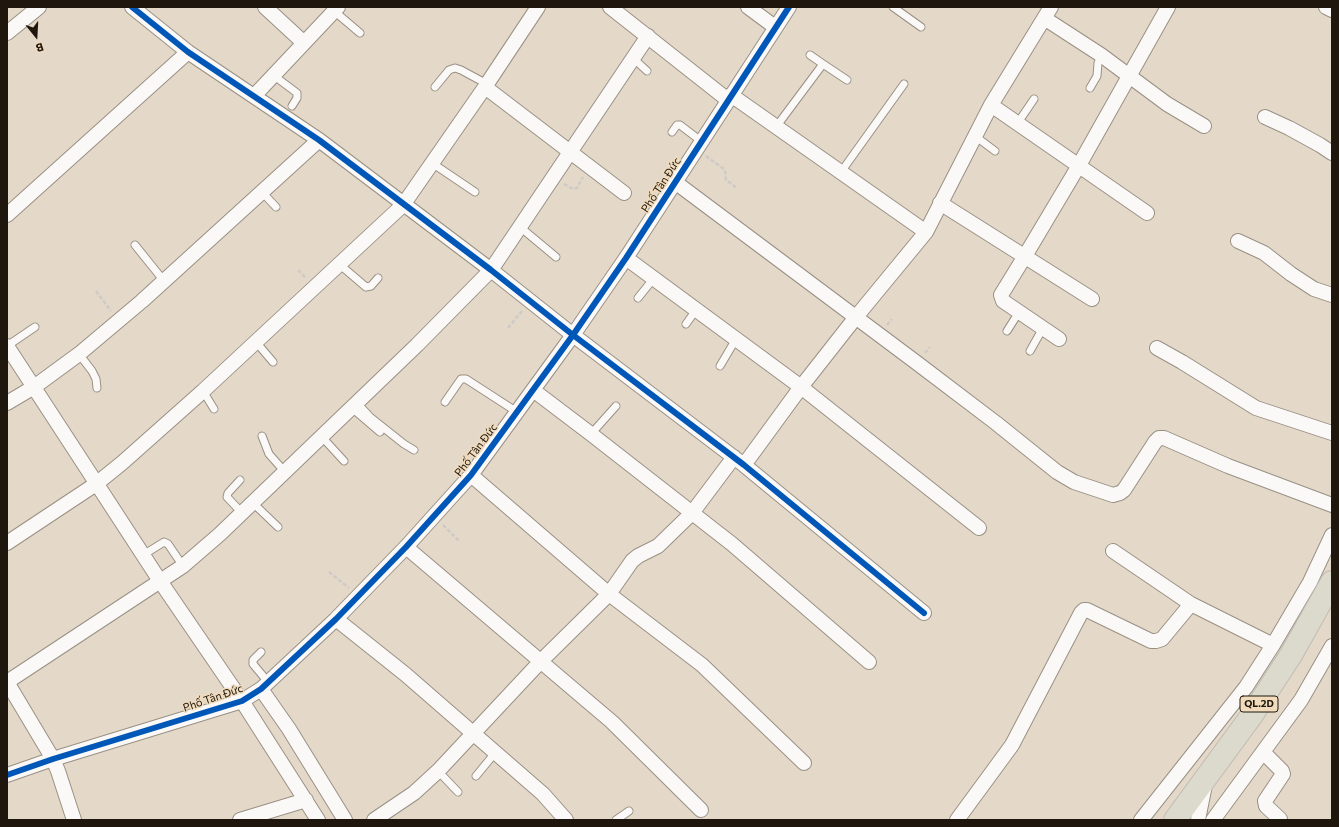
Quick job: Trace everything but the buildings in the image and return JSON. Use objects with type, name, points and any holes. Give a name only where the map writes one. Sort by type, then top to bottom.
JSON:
[{"type":"main road","name":"QL.2D","points":[[1175,820],[1252,716],[1291,654],[1330,587]]},
{"type":"street","points":[[7,33],[40,7]]},
{"type":"street","points":[[132,7],[188,52],[319,140],[490,270],[572,335],[739,461],[924,613]]},
{"type":"street","points":[[265,7],[304,43]]},
{"type":"street","points":[[7,543],[96,484],[122,463],[203,391],[403,205],[538,7]]},
{"type":"street","points":[[610,7],[730,98],[776,127],[926,232]]},
{"type":"street","points":[[748,7],[775,27]]},
{"type":"street","name":"Phố Tân Đức","points":[[7,775],[53,759],[242,701],[264,685],[336,620],[406,547],[471,475],[626,258],[789,7]]},
{"type":"street","points":[[1059,339],[1003,302],[1001,295],[1078,167],[1168,7]]},
{"type":"street","points":[[1326,7],[1332,10]]},
{"type":"street","points":[[254,96],[336,9]]},
{"type":"street","points":[[374,820],[414,793],[438,771],[541,661],[608,594],[619,578],[638,556],[658,546],[692,513],[739,461],[801,387],[926,232],[991,105],[1047,13],[1128,76],[1167,104],[1204,126]]},
{"type":"street","points":[[74,820],[53,759],[7,682],[182,566],[220,534],[253,503],[417,345],[490,270],[648,36]]},
{"type":"street","points":[[7,215],[188,52]]},
{"type":"street","points":[[486,85],[624,193]]},
{"type":"street","points":[[991,105],[1017,125],[1147,213]]},
{"type":"street","points":[[1265,117],[1289,128],[1332,153]]},
{"type":"street","points":[[7,403],[34,387],[79,354],[164,281],[319,140]]},
{"type":"street","points":[[675,182],[996,423],[1047,465],[1074,482],[1113,495],[1120,493],[1124,490],[1155,442],[1159,438],[1164,438],[1228,466],[1332,505]]},
{"type":"street","points":[[940,203],[1092,299]]},
{"type":"street","points":[[1238,241],[1264,253],[1291,274],[1314,289],[1332,296]]},
{"type":"street","points":[[626,258],[801,387],[979,528]]},
{"type":"street","points":[[7,346],[160,581],[242,701],[318,820]]},
{"type":"street","points":[[1157,348],[1256,408],[1332,433]]},
{"type":"street","points":[[533,390],[732,544],[869,662]]},
{"type":"street","points":[[471,475],[608,594],[702,665],[804,763]]},
{"type":"street","points":[[1141,820],[1246,687],[1310,582],[1332,535]]},
{"type":"street","points":[[406,547],[612,722],[701,810]]},
{"type":"street","points":[[1113,551],[1191,604],[1273,645]]},
{"type":"street","points":[[957,820],[1012,745],[1081,613],[1084,610],[1087,610],[1151,641],[1156,641],[1162,639],[1191,604]]},
{"type":"street","points":[[336,620],[405,674],[473,733],[543,794],[566,820]]},
{"type":"street","points":[[1213,820],[1301,700],[1332,646]]},
{"type":"street","points":[[1252,716],[1260,678],[1261,664]]},
{"type":"street","points":[[264,685],[289,729],[345,820]]},
{"type":"street","points":[[1263,752],[1282,770],[1283,774],[1265,801],[1266,806],[1280,819]]},
{"type":"street","points":[[1198,820],[1206,779]]},
{"type":"street","points":[[240,820],[306,800]]},
{"type":"lane","points":[[893,7],[921,27]]},
{"type":"lane","points":[[336,9],[360,33]]},
{"type":"lane","points":[[810,55],[847,80]]},
{"type":"lane","points":[[1090,88],[1097,76],[1098,63],[1101,55]]},
{"type":"lane","points":[[633,58],[647,71]]},
{"type":"lane","points":[[776,127],[823,64]]},
{"type":"lane","points":[[435,88],[449,70],[455,68],[486,85]]},
{"type":"lane","points":[[273,75],[297,93],[297,98],[292,106]]},
{"type":"lane","points":[[841,172],[904,84]]},
{"type":"lane","points":[[1017,125],[1034,99]]},
{"type":"lane","points":[[672,132],[677,125],[680,125],[699,145]]},
{"type":"lane","points":[[975,136],[996,151]]},
{"type":"lane","points":[[432,163],[476,192]]},
{"type":"lane","points":[[262,192],[276,207]]},
{"type":"lane","points":[[520,227],[556,257]]},
{"type":"lane","points":[[135,245],[164,281]]},
{"type":"lane","points":[[339,264],[366,286],[371,286],[378,278]]},
{"type":"lane","points":[[638,298],[654,278]]},
{"type":"lane","points":[[686,324],[696,310]]},
{"type":"lane","points":[[1007,331],[1019,312]]},
{"type":"lane","points":[[7,346],[35,327]]},
{"type":"lane","points":[[1030,351],[1043,328]]},
{"type":"lane","points":[[720,366],[736,339]]},
{"type":"lane","points":[[256,342],[273,362]]},
{"type":"lane","points":[[79,354],[92,371],[96,379],[97,388]]},
{"type":"lane","points":[[445,402],[461,379],[466,379],[517,412]]},
{"type":"lane","points":[[203,391],[214,409]]},
{"type":"lane","points":[[355,406],[380,432]]},
{"type":"lane","points":[[355,406],[414,450]]},
{"type":"lane","points":[[591,434],[616,406]]},
{"type":"lane","points":[[262,436],[269,454],[285,472]]},
{"type":"lane","points":[[322,437],[344,461]]},
{"type":"lane","points":[[240,480],[228,493],[227,497],[242,513]]},
{"type":"lane","points":[[253,503],[278,527]]},
{"type":"lane","points":[[143,555],[164,542],[168,544],[182,566]]},
{"type":"lane","points":[[261,652],[253,660],[253,664],[264,685]]},
{"type":"lane","points":[[476,776],[495,753]]},
{"type":"lane","points":[[438,771],[458,792]]},
{"type":"lane","points":[[616,820],[629,811]]},
{"type":"path","points":[[699,145],[725,170],[726,180],[737,188]]},
{"type":"path","points":[[561,184],[574,189],[577,188],[588,166]]},
{"type":"path","points":[[96,291],[119,320]]},
{"type":"path","points":[[508,328],[531,302]]},
{"type":"path","points":[[434,516],[459,541]]},
{"type":"path","points":[[329,572],[358,596]]},
{"type":"cycle path","points":[[132,7],[188,52],[319,140],[491,270],[573,335],[744,465],[924,613]]},
{"type":"cycle path","points":[[7,775],[53,759],[242,701],[261,689],[336,619],[406,547],[471,475],[573,335],[626,258],[789,7]]}]
